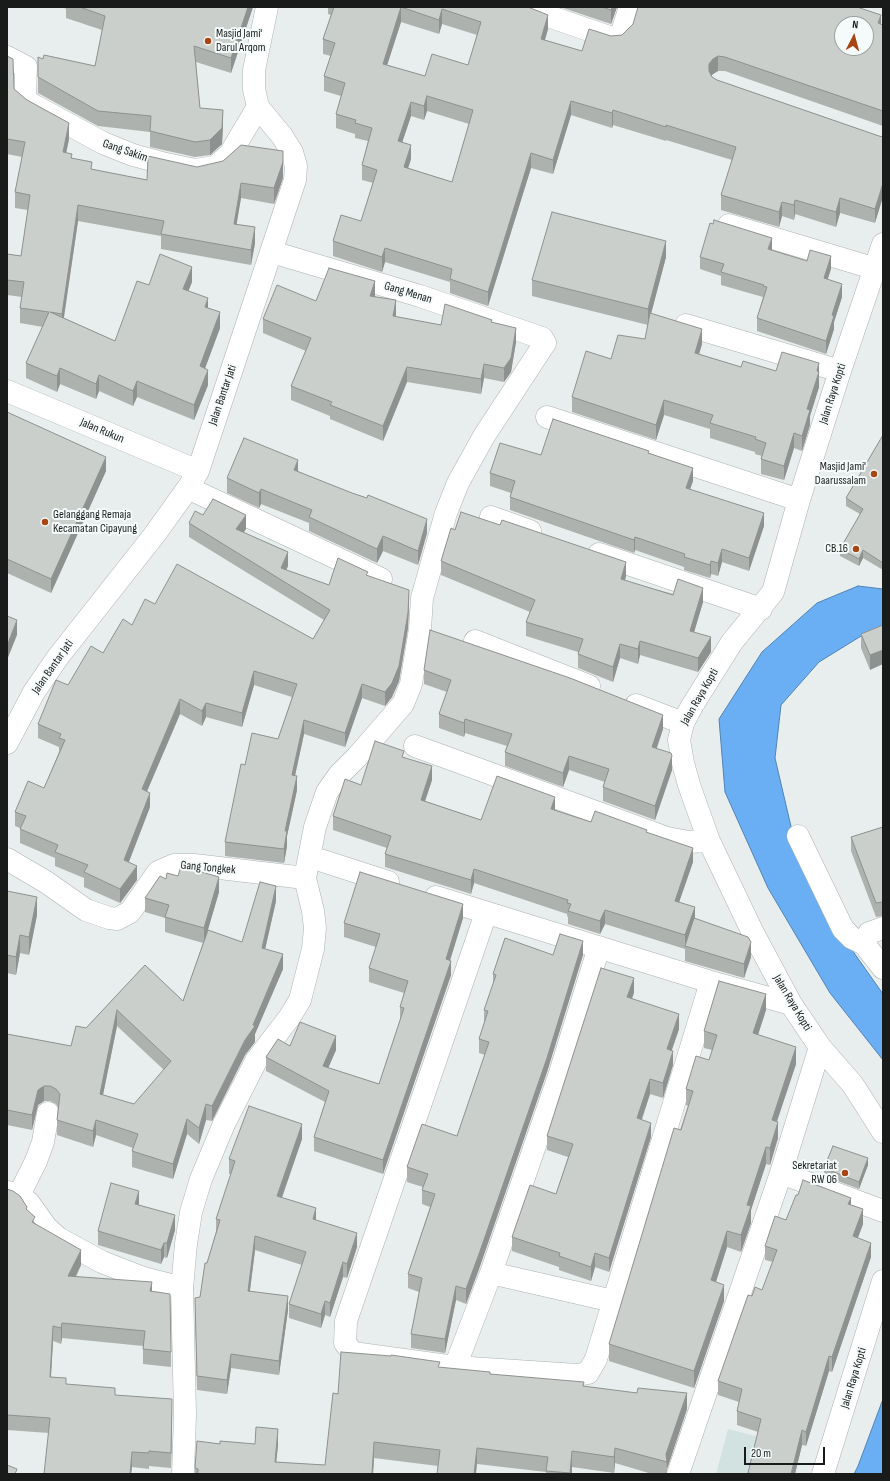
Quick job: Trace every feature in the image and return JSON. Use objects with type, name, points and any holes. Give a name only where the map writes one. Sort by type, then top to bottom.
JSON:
[{"type":"street","name":"Jalan Bantar Jati","points":[[7,743],[34,692],[58,657],[155,534],[193,480],[293,187],[296,166],[292,152],[282,136],[258,107],[254,89],[254,70],[268,7]]},
{"type":"street","points":[[522,7],[615,39],[620,35],[630,7]]},
{"type":"street","name":"Gang Sakim","points":[[7,57],[26,67],[25,99],[33,105],[103,143],[132,155],[173,165],[201,169],[215,167],[224,162],[258,107]]},
{"type":"street","points":[[719,222],[873,268]]},
{"type":"street","name":"Jalan Raya Kopti","points":[[883,244],[873,268],[799,500],[773,592],[761,609],[732,642],[684,723],[680,740],[682,763],[709,841],[753,933],[791,1004],[820,1047],[853,1085],[883,1132]]},
{"type":"street","name":"Gang Menan","points":[[272,252],[420,296],[542,338],[545,343],[469,461],[446,513],[422,598],[420,629],[411,684],[403,704],[339,775],[327,792],[315,827],[305,878]]},
{"type":"street","points":[[686,325],[840,371]]},
{"type":"street","name":"Jalan Rukun","points":[[7,391],[193,480],[381,579]]},
{"type":"street","points":[[547,417],[799,500]]},
{"type":"street","points":[[491,518],[551,538]]},
{"type":"street","points":[[581,548],[761,609]]},
{"type":"street","points":[[475,641],[684,723]]},
{"type":"street","points":[[415,746],[667,838],[689,842],[709,841]]},
{"type":"street","points":[[798,836],[843,930],[852,938],[866,945],[883,968]]},
{"type":"street","name":"Gang Tongkek","points":[[7,860],[46,882],[86,910],[109,918],[117,919],[130,912],[158,872],[174,865],[194,865],[305,878]]},
{"type":"street","points":[[320,860],[711,982],[791,1004]]},
{"type":"street","points":[[183,1474],[185,1414],[182,1288],[186,1244],[191,1212],[210,1154],[256,1061],[289,1018],[300,1000],[313,949],[315,928],[313,911],[305,878]]},
{"type":"street","points":[[486,913],[346,1321],[345,1343],[353,1353],[455,1367],[577,1375],[588,1373],[596,1360],[711,982]]},
{"type":"street","points":[[866,945],[869,933],[883,928]]},
{"type":"street","points":[[455,1367],[491,1273],[559,1076],[599,947]]},
{"type":"street","points":[[678,1474],[780,1173],[820,1047]]},
{"type":"street","points":[[48,1113],[43,1142],[36,1161],[13,1193],[29,1203],[46,1227],[58,1238],[102,1262],[143,1278],[182,1288]]},
{"type":"street","points":[[780,1173],[883,1211]]},
{"type":"street","points":[[491,1273],[613,1301]]},
{"type":"street","name":"Jalan Raya Kopti","points":[[823,1474],[883,1281]]},
{"type":"shaded area","points":[[728,1429],[779,1442],[771,1474],[716,1474]]},
{"type":"water","points":[[858,586],[883,589],[883,628],[866,633],[819,662],[781,705],[775,758],[793,835],[833,923],[883,994],[883,1060],[830,993],[768,888],[725,792],[719,719],[762,652],[817,603]]},
{"type":"water","points":[[883,1399],[883,1474],[854,1474],[858,1466]]},
{"type":"building","points":[[80,7],[248,7],[231,58],[194,46],[200,108],[223,110],[222,128],[210,140],[195,142],[150,131],[151,116],[98,111],[38,77],[38,57],[43,59],[44,55],[95,66],[105,16]]},
{"type":"building","points":[[334,7],[401,7],[528,7],[548,15],[541,39],[582,51],[589,29],[611,36],[622,35],[633,24],[638,7],[857,7],[881,15],[878,23],[883,25],[883,111],[725,57],[718,56],[713,59],[709,64],[709,71],[712,77],[717,80],[883,137],[883,183],[875,209],[840,198],[836,212],[795,200],[794,205],[782,202],[779,212],[721,195],[736,147],[613,110],[612,113],[571,101],[553,160],[531,153],[488,292],[450,279],[452,269],[385,248],[382,257],[333,241],[341,215],[361,221],[377,170],[362,165],[372,128],[355,123],[356,120],[336,114],[345,83],[324,76],[335,43],[323,39]],"holes":[[[401,7],[439,20],[442,9],[481,22],[468,65],[432,54],[425,76],[383,64]],[[427,96],[473,110],[452,182],[404,167],[411,145],[398,141],[411,102],[424,106]]]},
{"type":"building","points":[[602,7],[612,7],[611,10]]},
{"type":"building","points":[[7,56],[13,59],[14,89],[27,100],[69,123],[63,152],[72,154],[71,158],[92,162],[91,169],[147,180],[148,156],[197,167],[223,161],[241,145],[283,151],[283,162],[274,188],[241,183],[234,224],[255,227],[251,250],[161,234],[164,221],[78,205],[62,314],[50,312],[115,341],[137,281],[149,285],[160,254],[192,267],[183,289],[208,298],[205,307],[220,312],[200,366],[208,370],[194,405],[137,381],[133,391],[99,375],[96,384],[60,368],[57,376],[26,363],[49,312],[20,308],[24,282],[7,280],[7,254],[21,256],[30,195],[15,192],[25,142],[7,139]]},
{"type":"building","points":[[552,212],[666,241],[648,309],[532,280]]},
{"type":"building","points":[[714,220],[772,238],[768,249],[807,261],[810,250],[831,256],[824,278],[842,284],[832,315],[834,316],[826,341],[757,318],[767,287],[721,272],[724,264],[700,257],[710,223],[713,224]]},
{"type":"building","points":[[329,268],[375,281],[370,296],[396,300],[393,316],[441,325],[445,304],[492,320],[491,322],[516,328],[511,358],[504,368],[484,364],[481,379],[407,367],[383,426],[330,405],[332,402],[291,386],[311,338],[263,319],[277,285],[316,301]]},
{"type":"building","points":[[650,313],[702,329],[695,353],[741,367],[743,361],[776,371],[782,352],[819,363],[817,371],[819,372],[807,409],[810,410],[802,436],[794,433],[784,466],[761,459],[766,443],[755,439],[756,437],[710,423],[713,415],[664,400],[656,425],[572,397],[586,351],[611,359],[618,335],[645,339]]},
{"type":"building","name":"Gelanggang Remaja Kecamatan Cipayung","points":[[7,412],[106,457],[51,579],[7,559]]},
{"type":"building","points":[[553,419],[649,451],[648,453],[693,468],[686,488],[764,513],[749,558],[722,549],[718,563],[711,561],[710,565],[684,557],[685,554],[635,537],[634,540],[510,497],[515,481],[490,473],[500,443],[541,455]]},
{"type":"building","points":[[883,435],[883,563],[863,550],[859,559],[840,549],[863,509],[846,498]]},
{"type":"building","points":[[244,438],[298,460],[294,470],[352,493],[367,498],[368,495],[427,519],[418,551],[383,536],[377,549],[309,517],[312,510],[261,489],[259,493],[227,478]]},
{"type":"building","points":[[213,499],[246,515],[236,529],[288,552],[281,568],[329,585],[338,558],[368,572],[366,575],[409,590],[408,613],[399,666],[392,683],[385,692],[362,684],[345,733],[304,720],[292,775],[297,776],[285,831],[287,831],[284,849],[225,842],[241,764],[245,765],[252,733],[278,739],[297,684],[254,671],[242,713],[206,703],[202,711],[180,699],[142,789],[150,793],[124,860],[137,866],[120,889],[84,872],[88,865],[55,852],[58,845],[20,829],[26,816],[15,812],[28,781],[44,788],[65,740],[59,738],[61,734],[38,724],[56,680],[68,685],[91,646],[103,653],[123,619],[132,625],[145,599],[155,604],[177,564],[313,639],[330,610],[189,523],[195,511],[203,515]]},
{"type":"building","points":[[461,512],[500,525],[502,520],[626,562],[621,579],[673,595],[678,579],[703,588],[690,631],[711,637],[698,658],[640,641],[638,649],[620,644],[613,667],[578,654],[583,639],[526,622],[535,600],[441,561],[451,528],[455,530]]},
{"type":"building","points":[[7,616],[17,620],[7,646]]},
{"type":"building","points":[[883,625],[883,650],[870,655],[861,634]]},
{"type":"building","points":[[430,630],[570,678],[663,715],[652,747],[671,753],[672,756],[655,806],[603,787],[609,769],[569,756],[563,773],[505,752],[512,734],[465,719],[464,723],[439,714],[451,680],[424,670]]},
{"type":"building","points":[[375,741],[404,751],[402,757],[432,766],[421,800],[481,820],[497,776],[555,797],[551,809],[591,822],[595,811],[647,830],[646,832],[693,848],[675,901],[695,907],[685,935],[605,910],[600,921],[568,911],[571,904],[567,903],[568,900],[474,869],[471,880],[385,854],[391,836],[333,816],[345,779],[361,785]]},
{"type":"building","points":[[883,827],[883,902],[876,903],[851,837]]},
{"type":"building","points":[[181,866],[219,877],[204,928],[165,917],[169,905],[145,898],[160,876],[166,879],[167,873],[178,876]]},
{"type":"building","points":[[360,872],[463,904],[446,959],[451,961],[383,1160],[314,1137],[329,1091],[266,1057],[278,1039],[290,1046],[300,1022],[336,1036],[323,1066],[379,1084],[404,1008],[400,1007],[408,981],[369,968],[380,934],[344,923]]},
{"type":"building","points":[[260,882],[276,886],[262,948],[283,954],[253,1025],[255,1026],[245,1040],[212,1106],[206,1104],[199,1128],[187,1119],[173,1164],[132,1151],[138,1134],[96,1120],[93,1131],[57,1120],[60,1094],[56,1089],[50,1086],[44,1086],[38,1090],[32,1115],[7,1110],[7,1034],[71,1046],[76,1026],[86,1028],[145,965],[183,1001],[208,930],[242,942]],"holes":[[[117,1010],[171,1061],[134,1104],[100,1094]]]},
{"type":"building","points":[[7,891],[37,897],[29,937],[20,935],[16,957],[7,955]]},
{"type":"building","points":[[694,918],[748,937],[751,942],[744,964],[685,946]]},
{"type":"building","points":[[560,934],[583,941],[547,1058],[466,1289],[456,1286],[445,1339],[411,1334],[422,1278],[408,1274],[435,1194],[422,1190],[428,1174],[407,1167],[422,1124],[457,1136],[489,1042],[479,1039],[488,1011],[484,1010],[496,975],[493,974],[505,938],[553,955]]},
{"type":"building","points":[[601,968],[634,978],[627,997],[679,1014],[667,1049],[673,1051],[663,1083],[650,1079],[637,1118],[651,1123],[609,1258],[595,1253],[591,1267],[559,1256],[560,1253],[512,1237],[530,1185],[556,1194],[573,1144],[547,1136]]},
{"type":"building","points":[[719,981],[766,994],[753,1033],[796,1047],[772,1120],[778,1122],[770,1148],[766,1147],[747,1205],[751,1206],[741,1235],[727,1231],[711,1280],[724,1285],[694,1371],[609,1344],[674,1128],[681,1130],[693,1091],[686,1089],[696,1056],[709,1060],[717,1035],[704,1031]]},
{"type":"building","points":[[249,1106],[302,1124],[277,1196],[316,1208],[313,1219],[357,1233],[347,1264],[343,1262],[330,1303],[325,1301],[321,1314],[289,1304],[306,1252],[255,1236],[248,1291],[288,1296],[279,1361],[231,1354],[227,1380],[197,1376],[195,1298],[200,1297],[205,1263],[207,1263],[220,1220],[216,1219],[235,1161],[229,1159]]},
{"type":"building","points":[[833,1146],[868,1158],[859,1182],[824,1168]]},
{"type":"building","points":[[803,1180],[851,1198],[848,1204],[863,1209],[853,1236],[871,1243],[832,1357],[829,1356],[806,1432],[802,1430],[791,1474],[753,1474],[748,1473],[761,1419],[737,1411],[742,1389],[718,1381],[748,1295],[752,1296],[755,1287],[762,1290],[777,1250],[765,1246],[775,1216],[786,1220],[796,1195],[798,1195]]},
{"type":"building","points":[[111,1183],[139,1191],[135,1204],[175,1215],[167,1243],[164,1243],[161,1250],[98,1231]]},
{"type":"building","points":[[7,1189],[20,1196],[27,1207],[26,1209],[35,1217],[32,1222],[81,1250],[68,1276],[152,1282],[150,1291],[170,1294],[171,1352],[143,1349],[145,1331],[62,1323],[61,1328],[53,1326],[50,1377],[66,1378],[66,1384],[115,1388],[115,1395],[172,1399],[171,1453],[149,1451],[149,1453],[132,1452],[130,1474],[44,1474],[50,1418],[7,1415]]},
{"type":"building","points":[[341,1352],[391,1355],[440,1362],[438,1367],[490,1372],[490,1374],[584,1382],[583,1386],[637,1393],[638,1388],[687,1393],[666,1454],[667,1462],[615,1448],[614,1457],[572,1451],[570,1473],[546,1471],[548,1457],[477,1448],[474,1474],[437,1474],[440,1450],[374,1442],[372,1474],[198,1474],[198,1469],[195,1468],[197,1441],[220,1444],[220,1441],[255,1444],[256,1427],[278,1429],[275,1462],[325,1465],[333,1393],[338,1394]]},
{"type":"building","points":[[7,1465],[17,1469],[15,1474],[7,1474]]},
{"type":"place","name":"Masjid Jami' Darul Arqom","points":[[208,41]]},
{"type":"place","name":"Masjid Jami' Daarussalam","points":[[874,474]]},
{"type":"place","name":"Gelanggang Remaja Kecamatan Cipayung","points":[[45,522]]},
{"type":"place","name":"CB.16","points":[[856,549]]},
{"type":"place","name":"Sekretariat RW 06","points":[[845,1173]]}]
